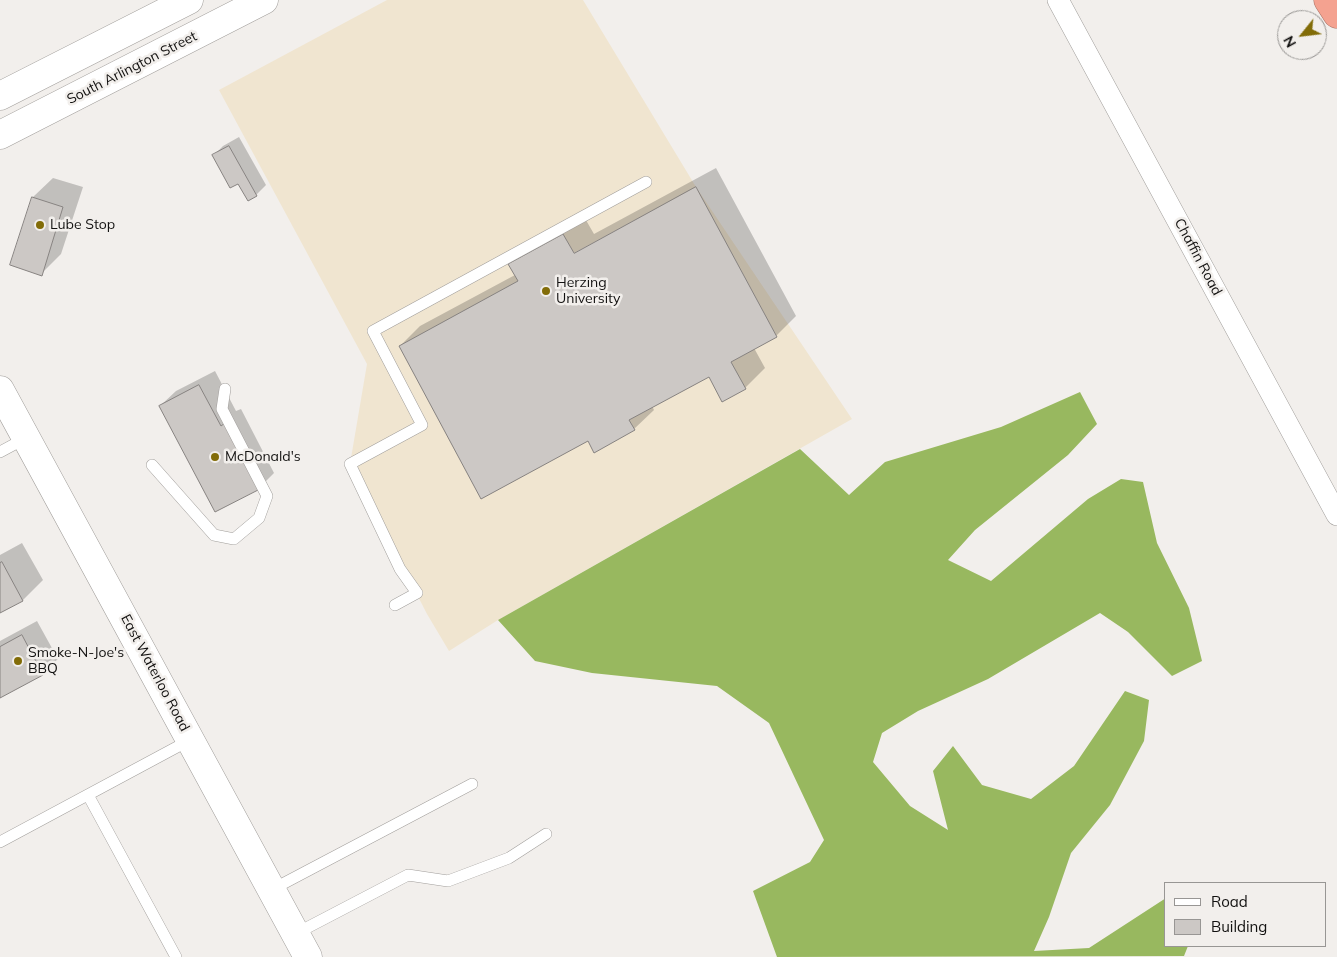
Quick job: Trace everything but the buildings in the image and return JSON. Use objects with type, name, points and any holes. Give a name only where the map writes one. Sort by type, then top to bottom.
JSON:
[{"type":"highway","points":[[1328,0],[1337,14]]},
{"type":"main road","points":[[0,96],[189,0]]},
{"type":"main road","name":"South Arlington Street","points":[[0,136],[264,0]]},
{"type":"main road","name":"East Waterloo Road","points":[[0,390],[158,676],[190,740],[301,946]]},
{"type":"street","name":"Chaffin Road","points":[[1058,0],[1337,514]]},
{"type":"lane","points":[[395,605],[417,593],[400,570],[350,464],[422,425],[373,331],[646,182]]},
{"type":"lane","points":[[152,465],[214,535],[234,539],[259,518],[267,496],[222,409],[225,389]]},
{"type":"lane","points":[[0,452],[26,438]]},
{"type":"lane","points":[[0,842],[190,740]]},
{"type":"lane","points":[[271,890],[472,784]]},
{"type":"lane","points":[[88,795],[176,957]]},
{"type":"lane","points":[[301,946],[408,875],[448,881],[509,858],[546,834]]},
{"type":"shaded area","name":"Herzing University","points":[[387,0],[583,0],[696,187],[852,419],[498,620],[449,651],[427,614],[350,464],[367,364],[219,90]]},
{"type":"green space","points":[[1080,392],[1097,424],[1068,455],[975,530],[948,560],[991,581],[1088,499],[1121,479],[1143,482],[1157,543],[1189,608],[1202,661],[1172,676],[1128,632],[1100,613],[988,679],[918,711],[882,733],[873,762],[910,806],[948,830],[933,771],[953,746],[982,785],[1031,799],[1074,766],[1125,691],[1149,700],[1144,741],[1110,805],[1071,853],[1049,917],[1034,951],[1089,948],[1164,899],[1164,947],[1188,947],[1184,956],[777,957],[753,891],[810,862],[824,840],[769,723],[717,686],[592,673],[535,661],[498,620],[800,449],[849,495],[885,462],[1001,427]]},
{"type":"place","name":"Lube Stop","points":[[40,225]]},
{"type":"place","name":"Herzing University","points":[[546,291]]},
{"type":"place","name":"McDonald's","points":[[215,457]]},
{"type":"place","name":"Smoke-N-Joe's BBQ","points":[[18,661]]}]
